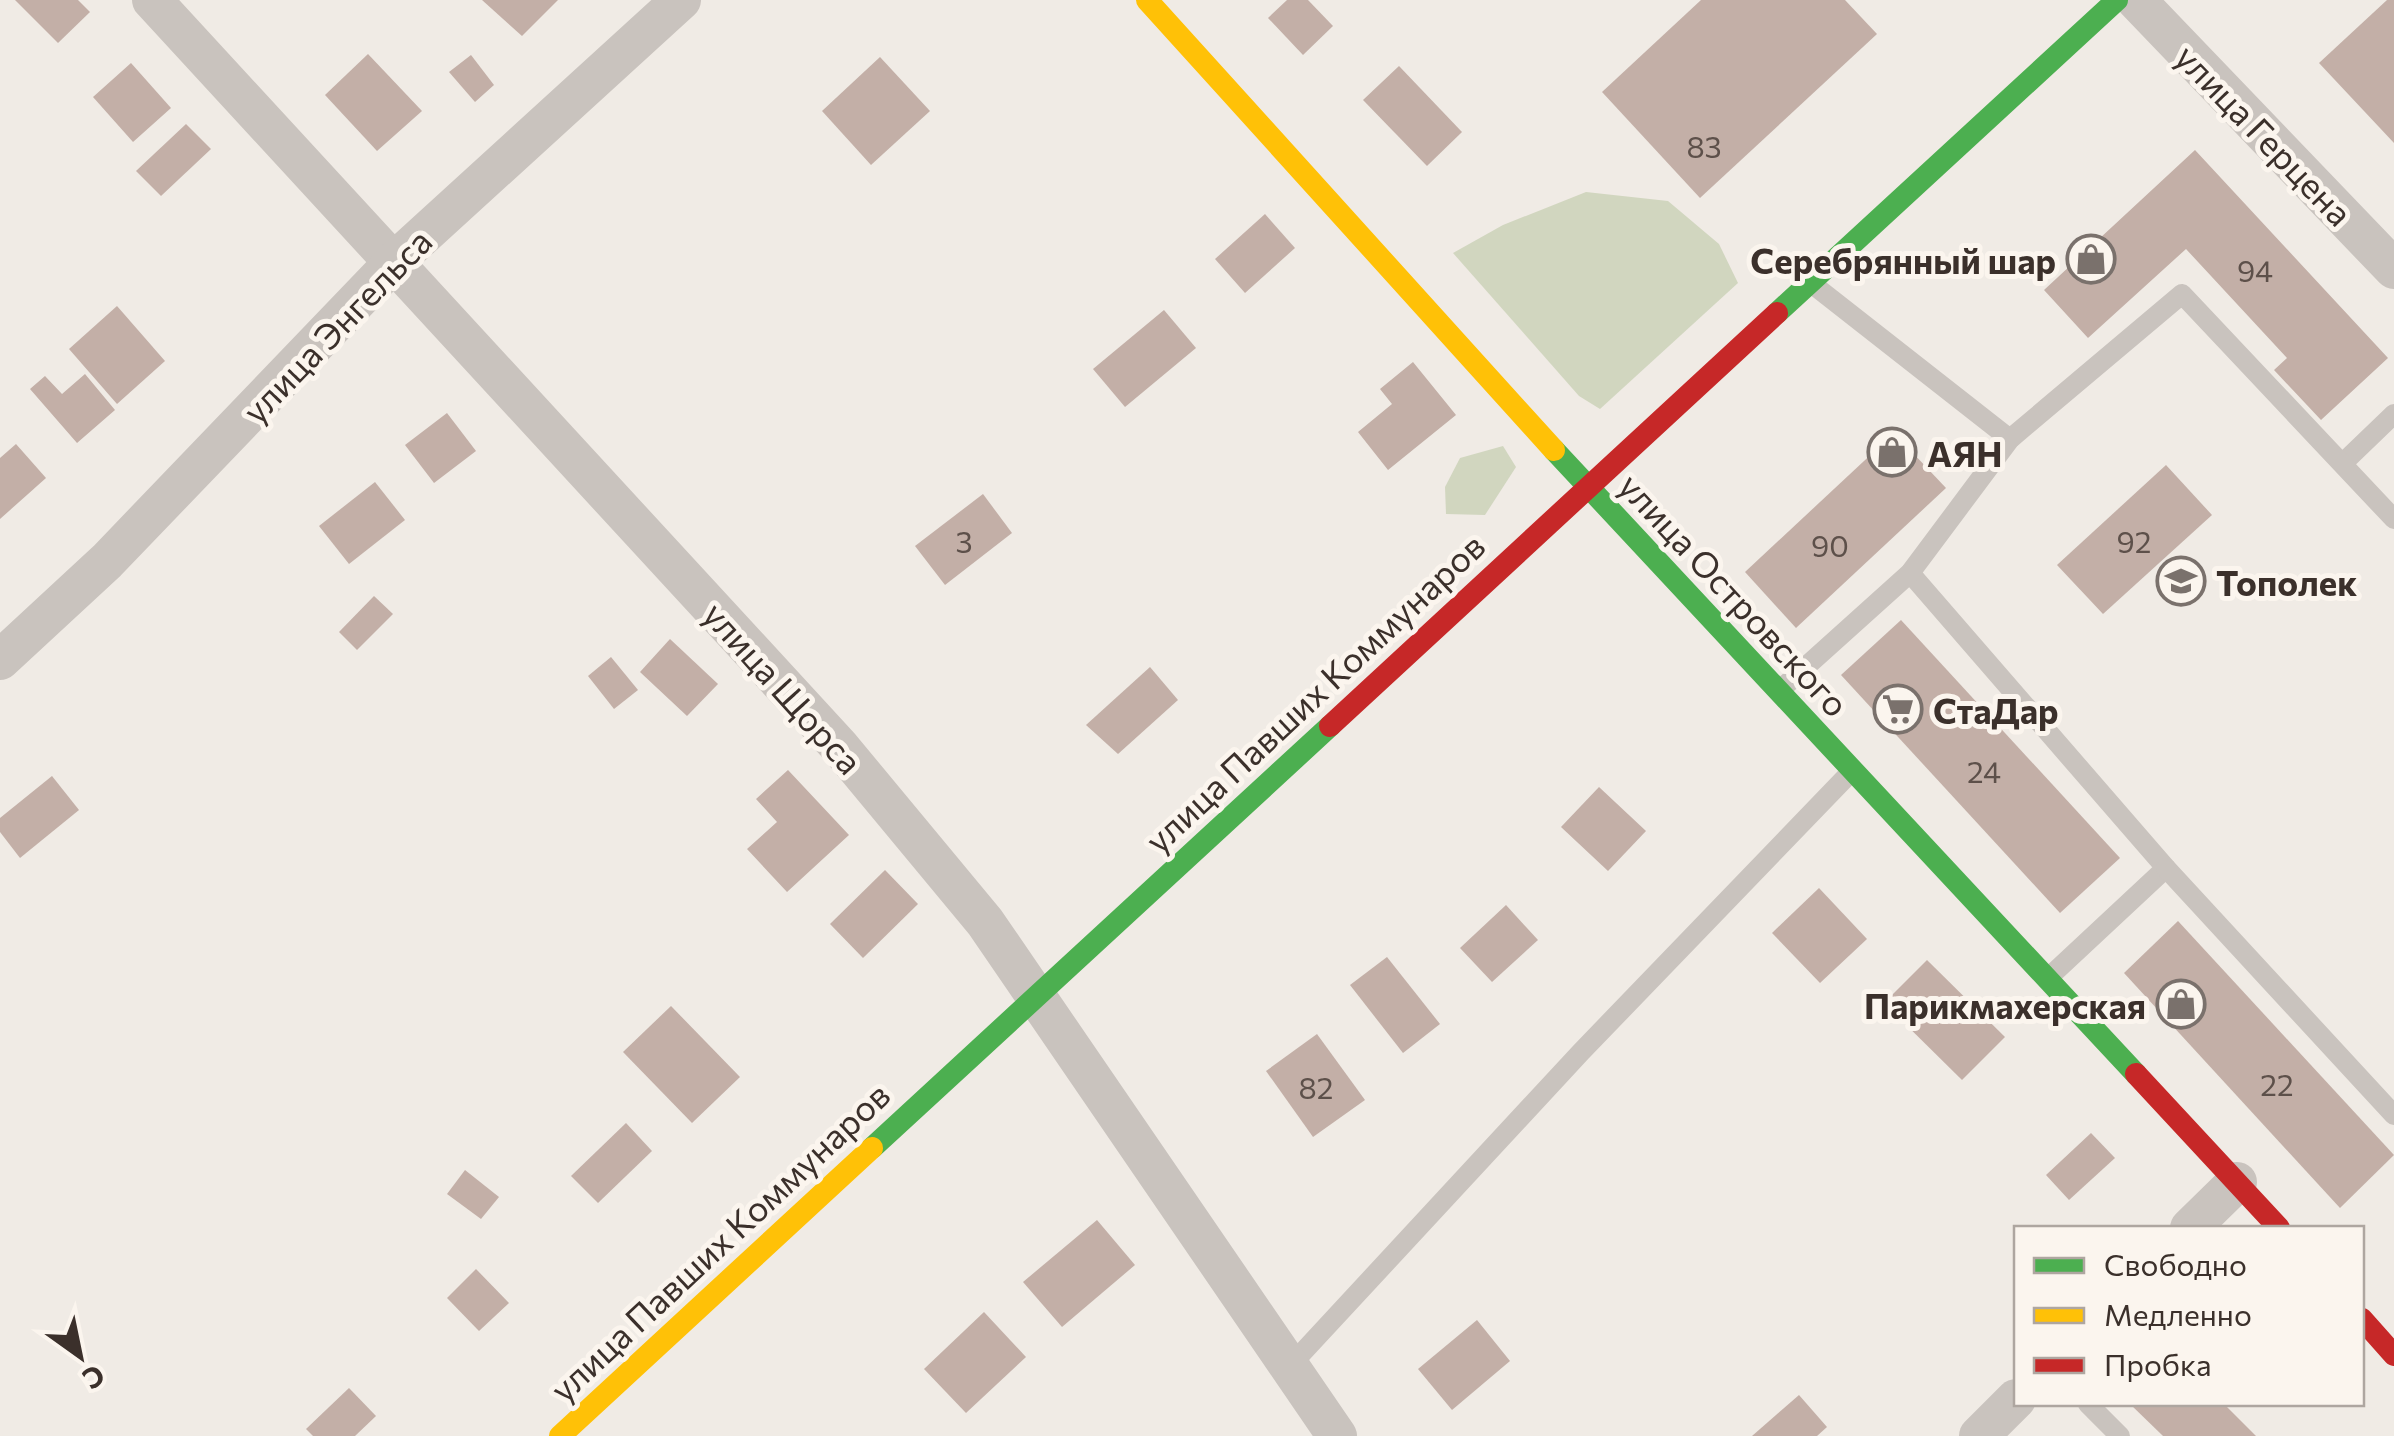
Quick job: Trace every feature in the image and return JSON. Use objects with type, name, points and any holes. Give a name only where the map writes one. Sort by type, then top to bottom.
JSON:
[{"type":"street","name":"улица Щорса","points":[[152,0],[396,260],[839,746],[985,922],[1338,1436]]},
{"type":"street","name":"улица Энгельса","points":[[0,660],[107,561],[396,260],[681,0]]},
{"type":"street","name":"улица Островского","points":[[1147,0],[1588,488],[2045,982],[2277,1226]]},
{"type":"street","name":"улица Павших Коммунаров","points":[[560,1436],[2117,0]]},
{"type":"street","name":"улица Герцена","points":[[2136,0],[2394,268]]},
{"type":"street","points":[[2192,1226],[2237,1182]]},
{"type":"street","points":[[2364,1321],[2394,1355]]},
{"type":"street","points":[[1979,1436],[2014,1401]]},
{"type":"lane","points":[[1809,281],[2010,439]]},
{"type":"lane","points":[[1778,691],[1910,574],[2010,439],[2182,294],[2394,518]]},
{"type":"lane","points":[[2343,462],[2394,414]]},
{"type":"lane","points":[[1910,574],[2166,868],[2394,1114]]},
{"type":"lane","points":[[1289,1368],[1567,1067],[1851,772]]},
{"type":"lane","points":[[2045,982],[2166,868]]},
{"type":"lane","points":[[2090,1406],[2120,1436]]},
{"type":"green space","points":[[1586,192],[1668,201],[1719,244],[1738,283],[1600,409],[1579,396],[1453,253],[1503,225]]},
{"type":"green space","points":[[1503,446],[1516,467],[1485,515],[1446,514],[1445,487],[1460,458]]},
{"type":"building","points":[[15,0],[78,0],[90,12],[58,43]]},
{"type":"building","points":[[482,0],[558,0],[522,36]]},
{"type":"building","points":[[1287,0],[1308,0],[1333,26],[1303,55],[1268,18]]},
{"type":"building","points":[[1701,0],[1845,0],[1877,34],[1700,198],[1602,92]]},
{"type":"building","points":[[2387,0],[2394,0],[2394,143],[2319,63]]},
{"type":"building","points":[[368,54],[422,111],[377,151],[325,95]]},
{"type":"building","points":[[471,55],[494,85],[475,102],[449,72]]},
{"type":"building","points":[[880,57],[930,111],[871,165],[822,111]]},
{"type":"building","points":[[131,63],[171,108],[133,142],[93,97]]},
{"type":"building","points":[[1399,66],[1462,132],[1427,166],[1363,100]]},
{"type":"building","points":[[186,124],[211,149],[161,196],[136,171]]},
{"type":"building","points":[[2195,150],[2388,358],[2321,420],[2274,370],[2287,358],[2186,249],[2088,338],[2044,290]]},
{"type":"building","points":[[1265,214],[1295,248],[1245,293],[1215,259]]},
{"type":"building","points":[[117,306],[165,361],[117,404],[69,349]]},
{"type":"building","points":[[1164,310],[1196,348],[1125,407],[1093,369]]},
{"type":"building","points":[[1413,362],[1456,415],[1388,470],[1358,432],[1392,404],[1380,389]]},
{"type":"building","points":[[85,374],[115,410],[77,443],[30,389],[45,376],[62,394]]},
{"type":"building","points":[[447,413],[476,451],[434,483],[405,445]]},
{"type":"building","points":[[1894,433],[1946,488],[1796,628],[1745,572]]},
{"type":"building","points":[[16,444],[46,478],[0,519],[0,458]]},
{"type":"building","points":[[2166,465],[2212,515],[2103,614],[2057,565]]},
{"type":"building","points":[[375,482],[405,520],[349,564],[319,526]]},
{"type":"building","points":[[983,494],[1012,533],[945,585],[915,546]]},
{"type":"building","points":[[374,596],[393,614],[357,650],[339,632]]},
{"type":"building","points":[[1901,620],[2120,858],[2060,913],[1841,675]]},
{"type":"building","points":[[670,639],[718,684],[687,716],[640,672]]},
{"type":"building","points":[[611,657],[638,690],[614,709],[588,676]]},
{"type":"building","points":[[1150,667],[1178,700],[1118,754],[1086,725]]},
{"type":"building","points":[[788,770],[849,835],[787,892],[747,849],[777,822],[756,799]]},
{"type":"building","points":[[52,776],[79,810],[20,858],[0,832],[0,818]]},
{"type":"building","points":[[1599,787],[1646,831],[1608,871],[1561,827]]},
{"type":"building","points":[[885,870],[918,904],[863,958],[830,924]]},
{"type":"building","points":[[1819,888],[1867,939],[1820,983],[1772,933]]},
{"type":"building","points":[[1506,905],[1538,940],[1492,982],[1460,948]]},
{"type":"building","points":[[2178,921],[2394,1155],[2340,1208],[2124,973]]},
{"type":"building","points":[[1387,957],[1440,1024],[1403,1053],[1350,985]]},
{"type":"building","points":[[1927,960],[2005,1037],[1962,1080],[1884,1003]]},
{"type":"building","points":[[671,1006],[740,1077],[692,1123],[623,1052]]},
{"type":"building","points":[[1317,1034],[1365,1100],[1313,1137],[1266,1071]]},
{"type":"building","points":[[626,1123],[652,1151],[598,1203],[571,1176]]},
{"type":"building","points":[[2091,1133],[2115,1158],[2069,1200],[2046,1175]]},
{"type":"building","points":[[465,1170],[499,1197],[481,1219],[447,1194]]},
{"type":"building","points":[[1097,1220],[1135,1265],[1062,1327],[1023,1282]]},
{"type":"building","points":[[476,1269],[509,1303],[479,1331],[447,1298]]},
{"type":"building","points":[[984,1312],[1026,1357],[966,1413],[924,1369]]},
{"type":"building","points":[[1477,1320],[1510,1361],[1452,1410],[1418,1369]]},
{"type":"building","points":[[349,1388],[376,1416],[355,1436],[313,1436],[306,1429]]},
{"type":"building","points":[[1799,1395],[1827,1427],[1817,1436],[1752,1436]]},
{"type":"building","points":[[2132,1406],[2226,1406],[2256,1436],[2163,1436]]},
{"type":"traffic: fast","points":[[1777,313],[2117,0]]},
{"type":"traffic: fast","points":[[1554,450],[2136,1074]]},
{"type":"traffic: fast","points":[[872,1148],[1330,726]]},
{"type":"traffic: slow","points":[[1147,0],[1554,450]]},
{"type":"traffic: slow","points":[[560,1436],[872,1148]]},
{"type":"traffic: jam","points":[[1330,726],[1777,313]]},
{"type":"traffic: jam","points":[[2136,1074],[2277,1226]]},
{"type":"traffic: jam","points":[[2364,1321],[2394,1355]]},
{"type":"place","name":"Серебрянный шар","points":[[2091,259]]},
{"type":"place","name":"АЯН","points":[[1892,452]]},
{"type":"place","name":"Тополек","points":[[2181,581]]},
{"type":"place","name":"СтаДар","points":[[1898,709]]},
{"type":"place","name":"Парикмахерская","points":[[2181,1004]]}]
